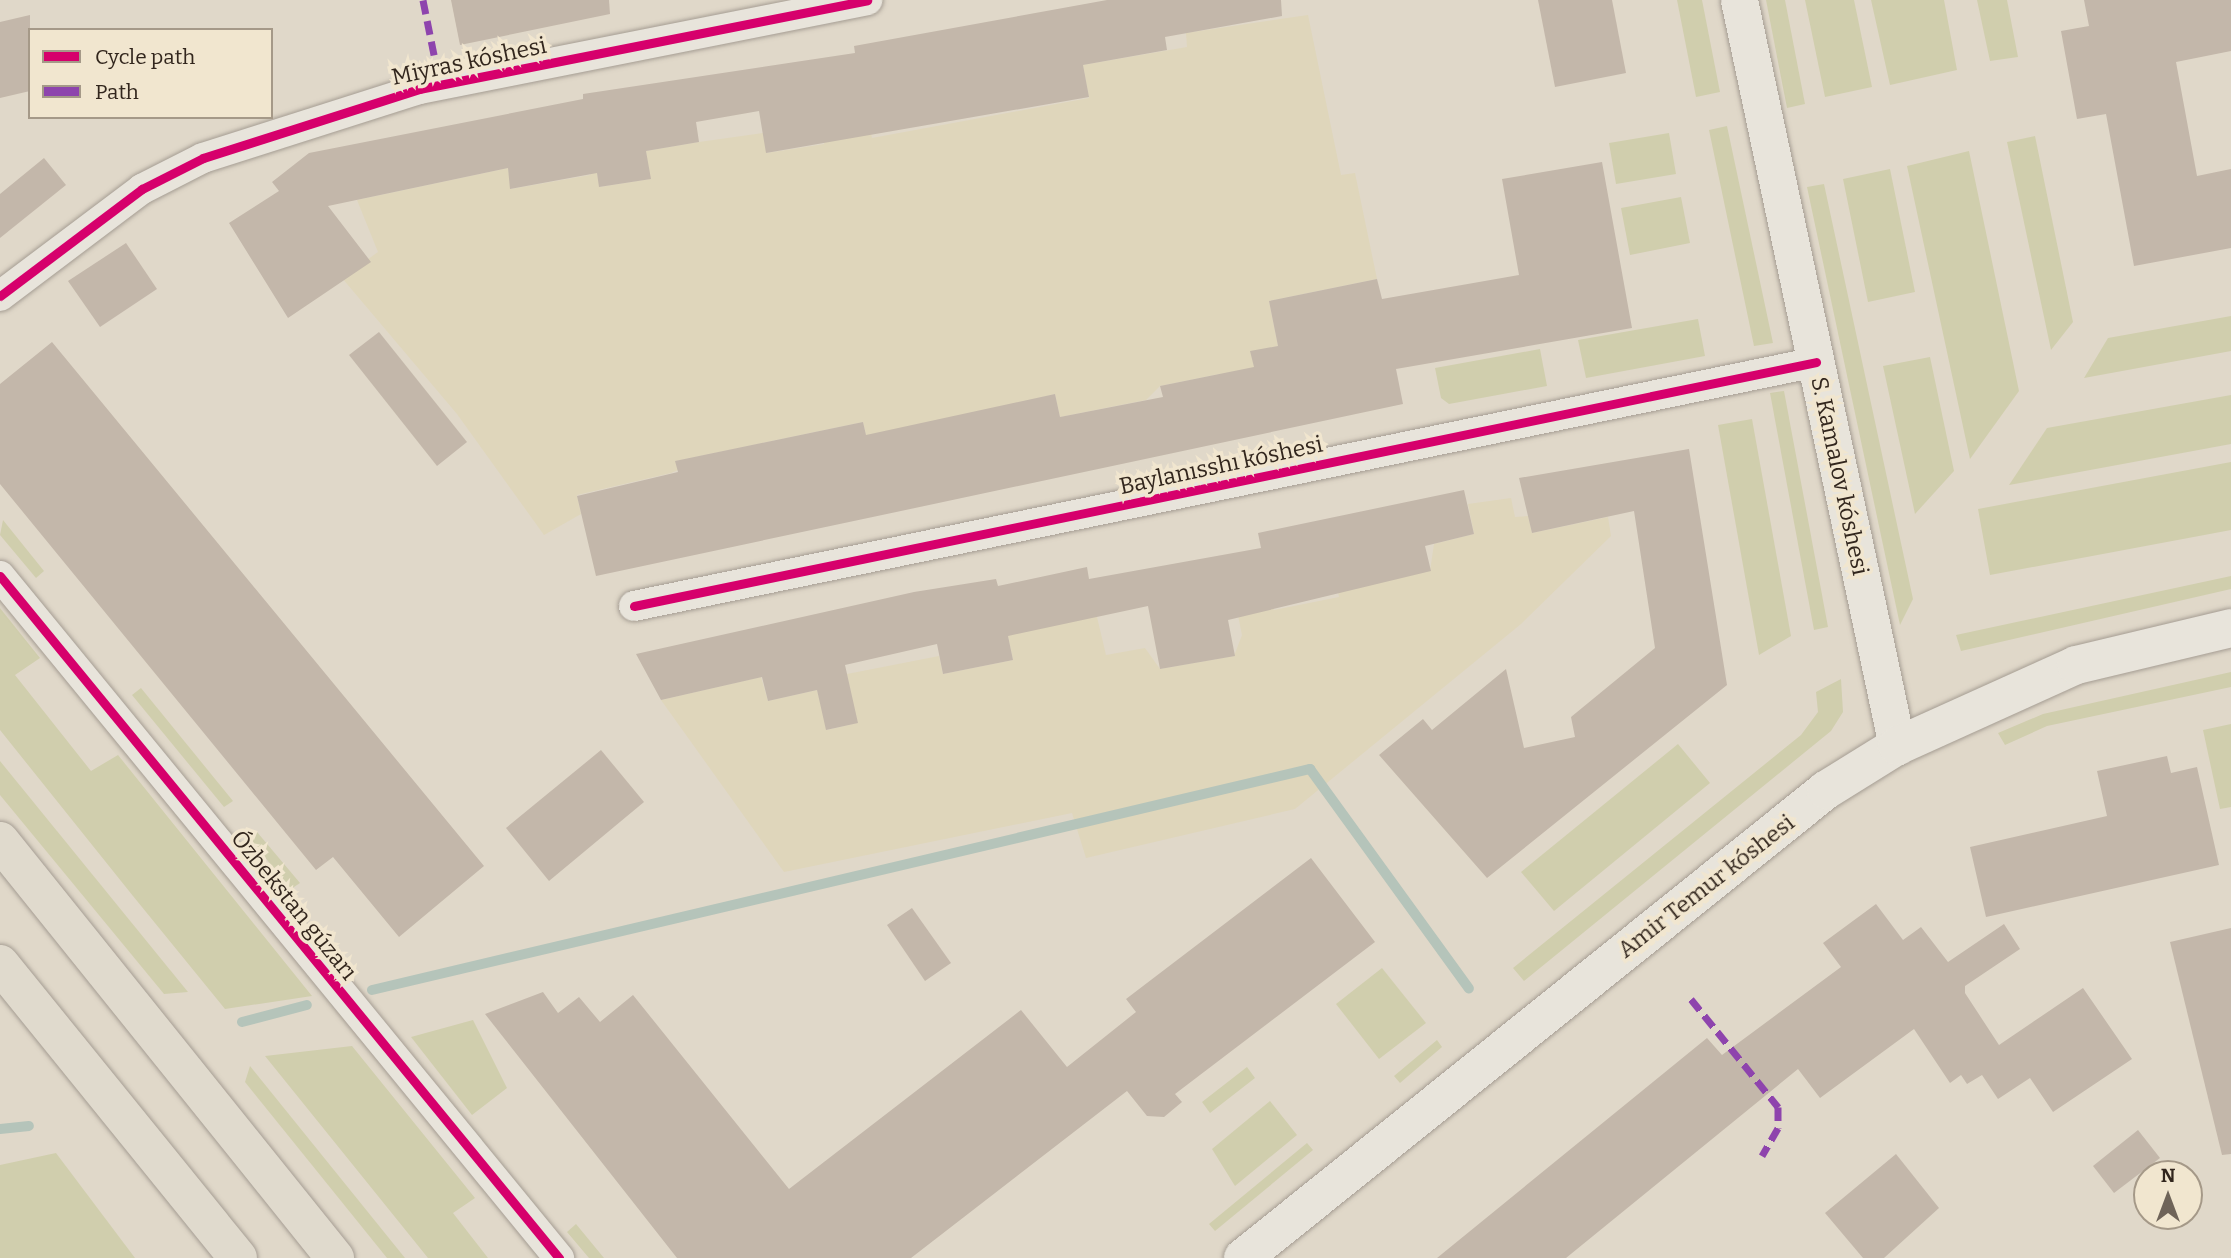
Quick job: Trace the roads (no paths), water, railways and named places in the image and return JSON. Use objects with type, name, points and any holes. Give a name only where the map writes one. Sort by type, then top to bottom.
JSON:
[{"type":"main road","name":"Amir Temur kóshesi","points":[[1243,1258],[1826,790],[1897,747],[2077,664],[2231,628]]},
{"type":"main road","points":[[0,841],[335,1258]]},
{"type":"main road","points":[[0,964],[238,1258]]},
{"type":"street","name":"Miyras kóshesi","points":[[0,296],[142,189],[203,158],[419,89],[867,0]]},
{"type":"street","name":"S. Kamalov kóshesi","points":[[1739,0],[1897,747]]},
{"type":"street","name":"Baylanısshı kóshesi","points":[[634,606],[1816,362]]},
{"type":"street","name":"Ózbekstan gúzarı","points":[[0,576],[559,1258]]},
{"type":"waterway","points":[[372,990],[1310,769],[1469,989]]},
{"type":"waterway","points":[[242,1022],[307,1005]]},
{"type":"waterway","points":[[0,1129],[29,1126]]}]
